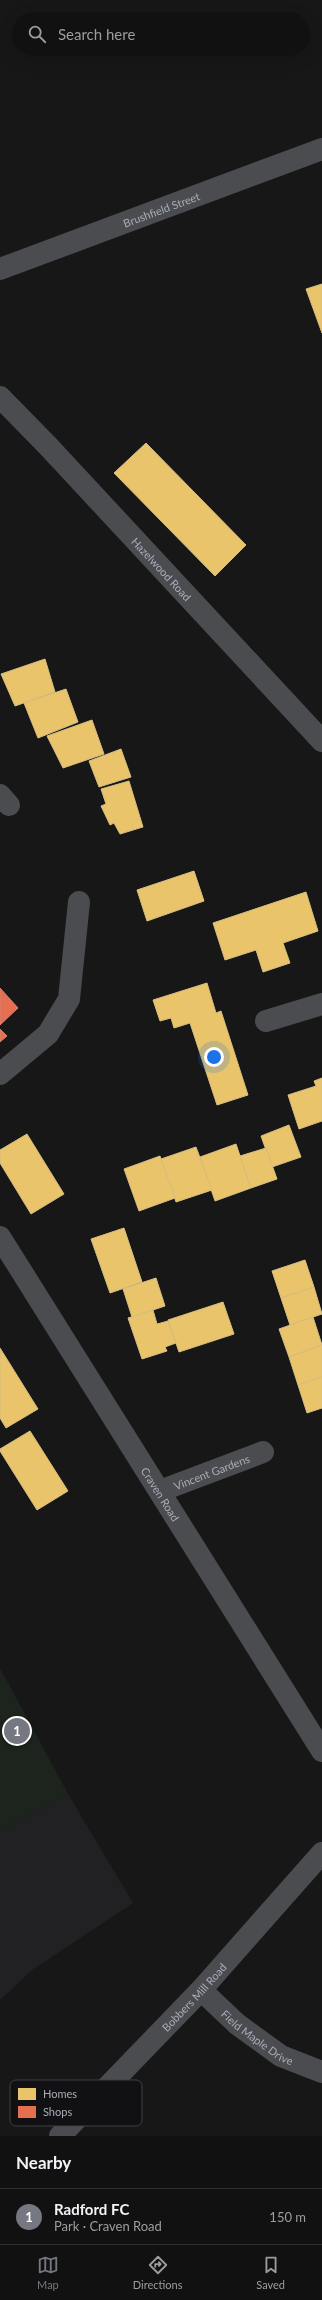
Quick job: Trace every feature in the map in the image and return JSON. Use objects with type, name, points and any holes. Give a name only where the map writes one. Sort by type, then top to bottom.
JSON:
[{"type":"street","name":"Brushfield Street","points":[[0,269],[322,148]]},
{"type":"street","name":"Hazelwood Road","points":[[0,397],[48,446],[322,741]]},
{"type":"street","points":[[0,1074],[48,1034],[69,999],[79,902]]},
{"type":"street","points":[[266,1021],[322,1004]]},
{"type":"street","name":"Craven Road","points":[[0,1237],[160,1490],[322,1751]]},
{"type":"street","name":"Vincent Gardens","points":[[160,1490],[263,1452]]},
{"type":"street","name":"Bobbers Mill Road","points":[[114,2080],[201,1990],[322,1853]]},
{"type":"street","name":"Field Maple Drive","points":[[201,1990],[237,2024],[281,2056],[322,2072]]},
{"type":"street","name":"Bobbers Mill Road","points":[[60,2136],[70,2126]]},
{"type":"shaded area","points":[[0,1668],[68,1794],[0,1831]]},
{"type":"shaded area","points":[[68,1794],[133,1903],[32,1970],[0,2000],[0,1831]]},
{"type":"building: Homes","points":[[322,284],[322,333],[306,289]]},
{"type":"building: Homes","points":[[146,443],[246,545],[215,576],[114,473]]},
{"type":"building: Homes","points":[[45,659],[55,692],[15,706],[1,674]]},
{"type":"building: Homes","points":[[66,689],[78,722],[38,738],[24,703]]},
{"type":"building: Homes","points":[[92,720],[104,754],[63,768],[47,736]]},
{"type":"building: Homes","points":[[121,749],[131,777],[99,787],[89,761]]},
{"type":"building: Homes","points":[[129,781],[143,827],[120,834],[114,823],[110,825],[101,806],[106,804],[101,789]]},
{"type":"building: Homes","points":[[194,871],[204,901],[147,921],[137,890]]},
{"type":"building: Homes","points":[[306,892],[318,931],[283,943],[290,963],[263,972],[256,950],[225,960],[213,923]]},
{"type":"building: Homes","points":[[207,983],[216,1013],[221,1011],[248,1095],[217,1105],[190,1023],[174,1028],[171,1018],[160,1021],[153,1000]]},
{"type":"building: Homes","points":[[322,1078],[322,1121],[299,1129],[288,1095],[316,1086],[314,1081]]},
{"type":"building: Homes","points":[[289,1125],[301,1157],[272,1167],[261,1136]]},
{"type":"building: Homes","points":[[27,1134],[64,1194],[31,1214],[0,1163],[0,1150]]},
{"type":"building: Homes","points":[[236,1144],[251,1188],[215,1201],[200,1157]]},
{"type":"building: Homes","points":[[196,1147],[212,1190],[176,1202],[161,1159]]},
{"type":"building: Homes","points":[[266,1148],[277,1179],[251,1188],[240,1156]]},
{"type":"building: Homes","points":[[160,1156],[175,1198],[139,1211],[124,1169]]},
{"type":"building: Homes","points":[[124,1228],[142,1282],[110,1293],[91,1239]]},
{"type":"building: Homes","points":[[305,1260],[314,1287],[281,1298],[272,1271]]},
{"type":"building: Homes","points":[[156,1278],[165,1306],[132,1317],[123,1289]]},
{"type":"building: Homes","points":[[314,1287],[322,1314],[290,1325],[281,1298]]},
{"type":"building: Homes","points":[[223,1302],[234,1334],[179,1352],[168,1320]]},
{"type":"building: Homes","points":[[153,1310],[157,1324],[168,1321],[176,1343],[165,1347],[167,1351],[142,1359],[128,1318]]},
{"type":"building: Homes","points":[[313,1317],[322,1345],[289,1357],[279,1329]]},
{"type":"building: Homes","points":[[322,1345],[322,1377],[298,1385],[289,1357]]},
{"type":"building: Homes","points":[[0,1348],[38,1409],[6,1428],[0,1418]]},
{"type":"building: Homes","points":[[322,1377],[322,1408],[307,1413],[298,1385]]},
{"type":"building: Homes","points":[[30,1431],[68,1491],[37,1510],[0,1451],[0,1449]]},
{"type":"building: Shops","points":[[0,988],[18,1008],[0,1025]]},
{"type":"building: Shops","points":[[0,1029],[7,1036],[0,1042]]},
{"type":"place","name":"Radford FC","points":[[17,1731]]}]
